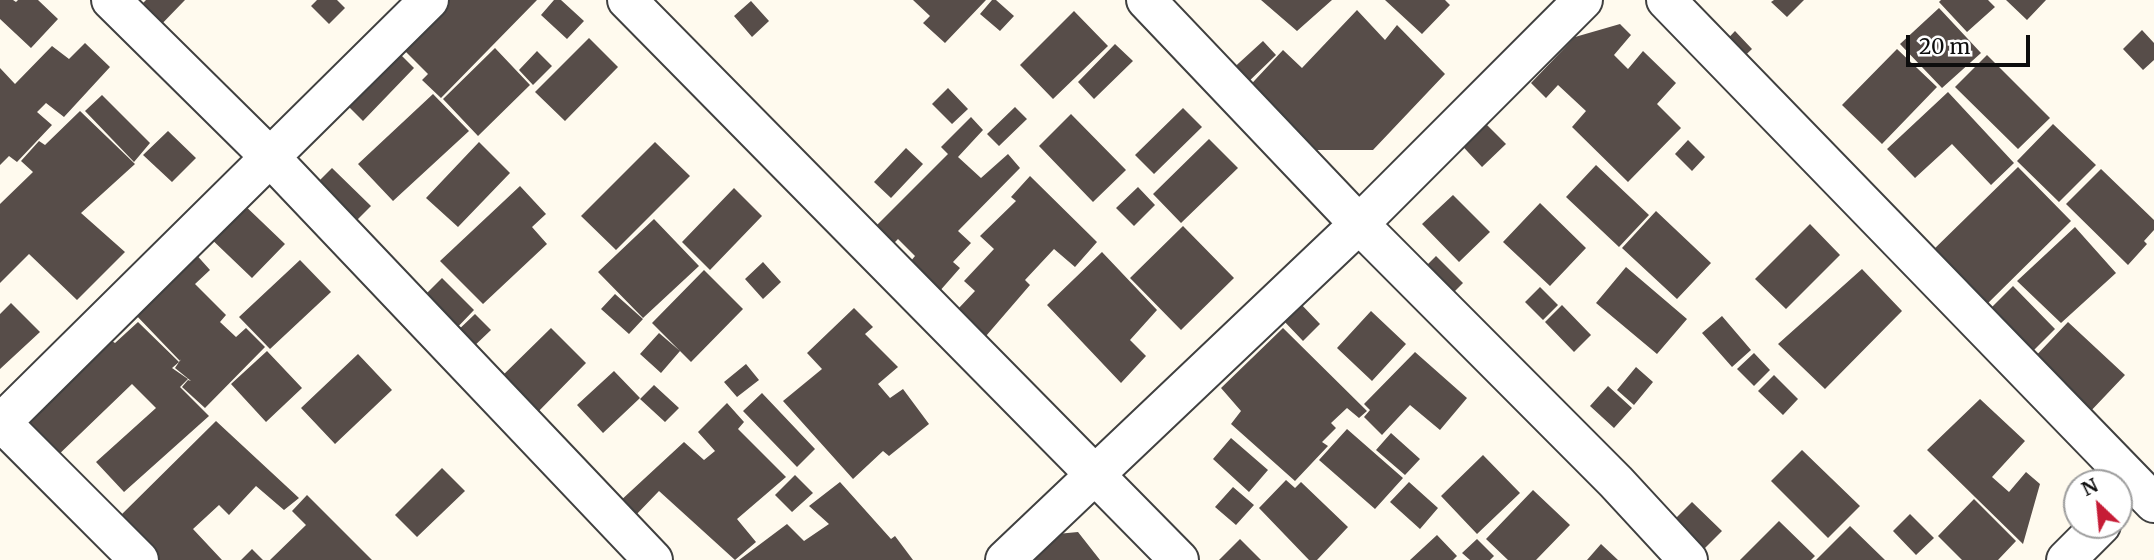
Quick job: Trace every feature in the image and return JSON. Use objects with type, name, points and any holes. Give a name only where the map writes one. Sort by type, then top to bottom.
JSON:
[{"type":"street","points":[[111,0],[270,157],[653,560]]},
{"type":"street","points":[[139,560],[0,422],[429,0]]},
{"type":"street","points":[[627,0],[821,200],[1179,560]]},
{"type":"street","points":[[1146,0],[1359,224],[1616,482],[1688,560]]},
{"type":"street","points":[[1005,560],[1359,224],[1583,0]]},
{"type":"street","points":[[1665,0],[2142,492]]},
{"type":"street","points":[[2066,560],[2087,539]]},
{"type":"building","points":[[0,0],[38,0],[58,19],[31,48],[0,19]]},
{"type":"building","points":[[146,0],[185,0],[154,32],[134,12]]},
{"type":"building","points":[[317,0],[337,0],[345,8],[329,24],[311,6]]},
{"type":"building","points":[[440,0],[537,0],[441,98],[422,80],[428,74],[397,43]]},
{"type":"building","points":[[554,0],[561,0],[584,21],[567,39],[541,15]]},
{"type":"building","points":[[913,0],[986,0],[945,43],[923,23],[930,16]]},
{"type":"building","points":[[992,0],[996,0],[1014,16],[1000,31],[980,14]]},
{"type":"building","points":[[1261,0],[1332,0],[1297,31]]},
{"type":"building","points":[[1385,0],[1445,0],[1450,5],[1422,34]]},
{"type":"building","points":[[1804,0],[1787,17],[1771,2]]},
{"type":"building","points":[[1988,0],[1995,7],[1967,32],[1939,2]]},
{"type":"building","points":[[2006,0],[2046,0],[2027,20]]},
{"type":"building","points":[[751,1],[769,21],[752,37],[734,16]]},
{"type":"building","points":[[1939,8],[1981,53],[1942,88],[1900,44]]},
{"type":"building","points":[[1357,10],[1385,40],[1397,25],[1445,74],[1373,150],[1301,150],[1242,94],[1283,50],[1302,68]]},
{"type":"building","points":[[1074,11],[1108,46],[1053,99],[1020,65]]},
{"type":"building","points":[[1620,24],[1631,35],[1614,55],[1628,69],[1643,51],[1676,83],[1657,104],[1681,128],[1628,182],[1572,127],[1586,111],[1558,85],[1546,98],[1531,83],[1575,37]]},
{"type":"building","points":[[2142,30],[2154,43],[2154,60],[2143,70],[2123,49]]},
{"type":"building","points":[[1735,31],[1752,49],[1735,65],[1719,48]]},
{"type":"building","points":[[589,38],[618,67],[565,121],[535,92]]},
{"type":"building","points":[[1263,41],[1276,55],[1242,88],[1228,73]]},
{"type":"building","points":[[85,43],[110,67],[64,117],[46,103],[37,112],[52,125],[17,162],[9,156],[0,165],[0,68],[15,84],[52,46],[69,59]]},
{"type":"building","points":[[1115,44],[1133,61],[1094,99],[1078,82]]},
{"type":"building","points":[[391,45],[414,68],[363,121],[340,98]]},
{"type":"building","points":[[495,48],[530,85],[478,136],[443,99]]},
{"type":"building","points":[[1897,49],[1937,87],[1882,144],[1842,105]]},
{"type":"building","points":[[537,51],[552,66],[533,85],[519,70]]},
{"type":"building","points":[[1987,55],[2050,118],[2018,149],[1955,87]]},
{"type":"building","points":[[948,88],[968,109],[952,124],[932,104]]},
{"type":"building","points":[[1948,92],[2014,163],[1991,185],[1952,144],[1915,178],[1887,149]]},
{"type":"building","points":[[433,94],[469,131],[393,201],[358,164]]},
{"type":"building","points":[[102,95],[150,143],[134,162],[85,111]]},
{"type":"building","points":[[1015,107],[1027,119],[999,146],[987,134]]},
{"type":"building","points":[[1183,108],[1202,127],[1154,174],[1135,155]]},
{"type":"building","points":[[80,111],[135,164],[81,213],[125,252],[77,300],[29,254],[0,283],[0,204],[33,172],[21,161],[39,141],[45,145]]},
{"type":"building","points":[[1071,114],[1126,170],[1093,202],[1039,146]]},
{"type":"building","points":[[1477,115],[1506,144],[1482,167],[1454,137]]},
{"type":"building","points":[[971,117],[983,130],[958,157],[981,178],[1008,154],[1020,168],[958,231],[971,243],[953,262],[960,268],[931,301],[905,268],[915,256],[898,239],[888,249],[871,231],[948,154],[941,147]]},
{"type":"building","points":[[2053,124],[2096,165],[2059,202],[2017,161]]},
{"type":"building","points":[[168,131],[196,158],[172,182],[143,155]]},
{"type":"building","points":[[1209,139],[1238,168],[1181,223],[1153,194]]},
{"type":"building","points":[[1688,140],[1705,157],[1692,171],[1675,154]]},
{"type":"building","points":[[479,142],[510,173],[458,227],[426,198]]},
{"type":"building","points":[[655,142],[690,176],[616,250],[581,216]]},
{"type":"building","points":[[906,148],[923,164],[891,198],[874,182]]},
{"type":"building","points":[[1596,165],[1649,215],[1619,247],[1566,197]]},
{"type":"building","points":[[2018,167],[2071,221],[1982,309],[1929,254]]},
{"type":"building","points":[[332,168],[371,206],[351,226],[312,188]]},
{"type":"building","points":[[2101,169],[2154,220],[2154,230],[2144,241],[2147,244],[2128,265],[2066,204]]},
{"type":"building","points":[[1030,176],[1097,242],[1075,267],[1054,249],[1025,280],[1030,285],[986,336],[958,309],[975,291],[964,281],[994,249],[980,236],[1016,201],[1011,197]]},
{"type":"building","points":[[520,186],[546,214],[532,227],[547,244],[483,304],[440,261]]},
{"type":"building","points":[[1138,187],[1155,205],[1134,226],[1116,208]]},
{"type":"building","points":[[734,188],[762,216],[710,270],[682,242]]},
{"type":"building","points":[[1453,195],[1490,232],[1459,262],[1422,224]]},
{"type":"building","points":[[238,199],[285,244],[252,278],[205,233]]},
{"type":"building","points":[[1540,203],[1586,248],[1550,286],[1503,242]]},
{"type":"building","points":[[1656,211],[1711,263],[1677,299],[1622,248]]},
{"type":"building","points":[[654,219],[699,266],[643,318],[598,272]]},
{"type":"building","points":[[1810,224],[1840,255],[1786,309],[1755,279]]},
{"type":"building","points":[[1183,226],[1234,278],[1181,330],[1130,278]]},
{"type":"building","points":[[2075,227],[2116,273],[2061,323],[2017,281]]},
{"type":"building","points":[[193,251],[210,270],[195,284],[226,315],[220,322],[236,337],[246,328],[265,347],[205,408],[182,387],[188,380],[191,381],[175,368],[180,361],[134,313]]},
{"type":"building","points":[[1102,252],[1157,310],[1130,340],[1146,356],[1121,383],[1047,305]]},
{"type":"building","points":[[1436,256],[1463,283],[1447,299],[1421,271]]},
{"type":"building","points":[[300,260],[331,292],[270,349],[239,317]]},
{"type":"building","points":[[763,262],[781,282],[763,299],[745,279]]},
{"type":"building","points":[[1626,267],[1687,319],[1657,354],[1596,303]]},
{"type":"building","points":[[1862,269],[1902,311],[1825,389],[1778,344]]},
{"type":"building","points":[[704,270],[743,309],[691,362],[652,323]]},
{"type":"building","points":[[442,278],[474,310],[452,333],[420,300]]},
{"type":"building","points":[[2013,286],[2055,329],[2027,357],[1985,314]]},
{"type":"building","points":[[1540,287],[1558,305],[1543,320],[1525,302]]},
{"type":"building","points":[[615,294],[643,319],[629,334],[601,309]]},
{"type":"building","points":[[1299,302],[1320,324],[1303,341],[1282,319]]},
{"type":"building","points":[[11,303],[40,332],[0,369],[0,314]]},
{"type":"building","points":[[1562,305],[1591,335],[1574,352],[1545,322]]},
{"type":"building","points":[[854,308],[873,327],[865,334],[898,367],[878,384],[890,398],[903,389],[929,424],[889,456],[883,451],[853,479],[783,401],[822,369],[807,353]]},
{"type":"building","points":[[1371,311],[1406,344],[1372,381],[1337,348]]},
{"type":"building","points":[[475,314],[491,330],[470,350],[454,334]]},
{"type":"building","points":[[1722,316],[1751,350],[1732,367],[1702,333]]},
{"type":"building","points":[[138,322],[179,362],[172,368],[188,379],[180,387],[209,416],[124,492],[96,462],[156,408],[132,384],[53,460],[18,423],[106,337],[115,343]]},
{"type":"building","points":[[2068,322],[2125,375],[2087,415],[2030,362]]},
{"type":"building","points":[[551,328],[586,363],[534,416],[498,380]]},
{"type":"building","points":[[1283,328],[1367,411],[1359,418],[1347,408],[1331,423],[1336,428],[1322,442],[1328,446],[1295,481],[1231,424],[1241,411],[1221,388]]},
{"type":"building","points":[[659,333],[680,351],[661,373],[640,354]]},
{"type":"building","points":[[267,351],[302,388],[266,422],[231,384]]},
{"type":"building","points":[[1415,352],[1467,398],[1440,430],[1410,405],[1382,435],[1364,417],[1370,410],[1364,404]]},
{"type":"building","points":[[1754,353],[1770,370],[1754,386],[1737,369]]},
{"type":"building","points":[[358,354],[392,390],[335,444],[301,408]]},
{"type":"building","points":[[746,364],[759,380],[737,397],[724,382]]},
{"type":"building","points":[[1636,367],[1653,382],[1634,405],[1617,390]]},
{"type":"building","points":[[614,371],[640,398],[603,433],[577,405]]},
{"type":"building","points":[[1774,375],[1798,399],[1783,415],[1758,391]]},
{"type":"building","points":[[654,385],[679,408],[665,422],[640,399]]},
{"type":"building","points":[[1608,386],[1632,408],[1614,428],[1590,406]]},
{"type":"building","points":[[762,393],[815,449],[797,467],[743,411]]},
{"type":"building","points":[[1980,399],[2025,441],[1992,477],[2009,492],[2026,472],[2040,484],[2023,544],[1927,450]]},
{"type":"building","points":[[727,403],[744,422],[738,429],[786,477],[737,519],[756,542],[735,560],[659,491],[634,517],[618,503],[684,442],[704,460],[715,451],[698,432]]},
{"type":"building","points":[[216,421],[299,498],[284,510],[256,486],[229,515],[219,505],[193,529],[222,560],[155,560],[117,519]]},
{"type":"building","points":[[1347,429],[1403,478],[1375,509],[1319,460]]},
{"type":"building","points":[[1391,433],[1420,459],[1405,475],[1376,450]]},
{"type":"building","points":[[1231,438],[1268,470],[1249,492],[1213,459]]},
{"type":"building","points":[[1802,450],[1860,506],[1828,538],[1771,481]]},
{"type":"building","points":[[1483,455],[1520,493],[1477,534],[1441,496]]},
{"type":"building","points":[[442,468],[465,491],[417,537],[395,515]]},
{"type":"building","points":[[795,475],[813,493],[792,512],[775,495]]},
{"type":"building","points":[[1286,480],[1295,488],[1301,482],[1348,527],[1317,560],[1309,560],[1259,508]]},
{"type":"building","points":[[840,482],[891,539],[895,536],[913,560],[739,560],[787,524],[804,541],[829,524],[809,506]]},
{"type":"building","points":[[1409,482],[1438,508],[1420,529],[1390,502]]},
{"type":"building","points":[[1233,487],[1254,505],[1236,525],[1215,507]]},
{"type":"building","points":[[1533,490],[1570,525],[1536,560],[1508,560],[1486,539]]},
{"type":"building","points":[[307,495],[372,560],[270,560],[306,525],[292,511]]},
{"type":"building","points":[[1974,499],[2016,541],[1998,560],[1962,560],[1938,536]]},
{"type":"building","points":[[1692,502],[1722,531],[1698,555],[1669,525]]},
{"type":"building","points":[[1910,514],[1934,538],[1916,555],[1893,531]]},
{"type":"building","points":[[1779,521],[1815,556],[1811,560],[1740,560]]},
{"type":"building","points":[[1850,526],[1885,560],[1816,560]]},
{"type":"building","points":[[1078,532],[1100,560],[1032,560],[1057,534]]},
{"type":"building","points":[[1437,535],[1457,556],[1453,560],[1410,560]]},
{"type":"building","points":[[1240,539],[1261,560],[1219,560]]},
{"type":"building","points":[[1477,539],[1494,556],[1490,560],[1470,560],[1462,553]]},
{"type":"building","points":[[1601,544],[1618,560],[1587,560]]},
{"type":"building","points":[[252,549],[263,560],[241,560]]}]
